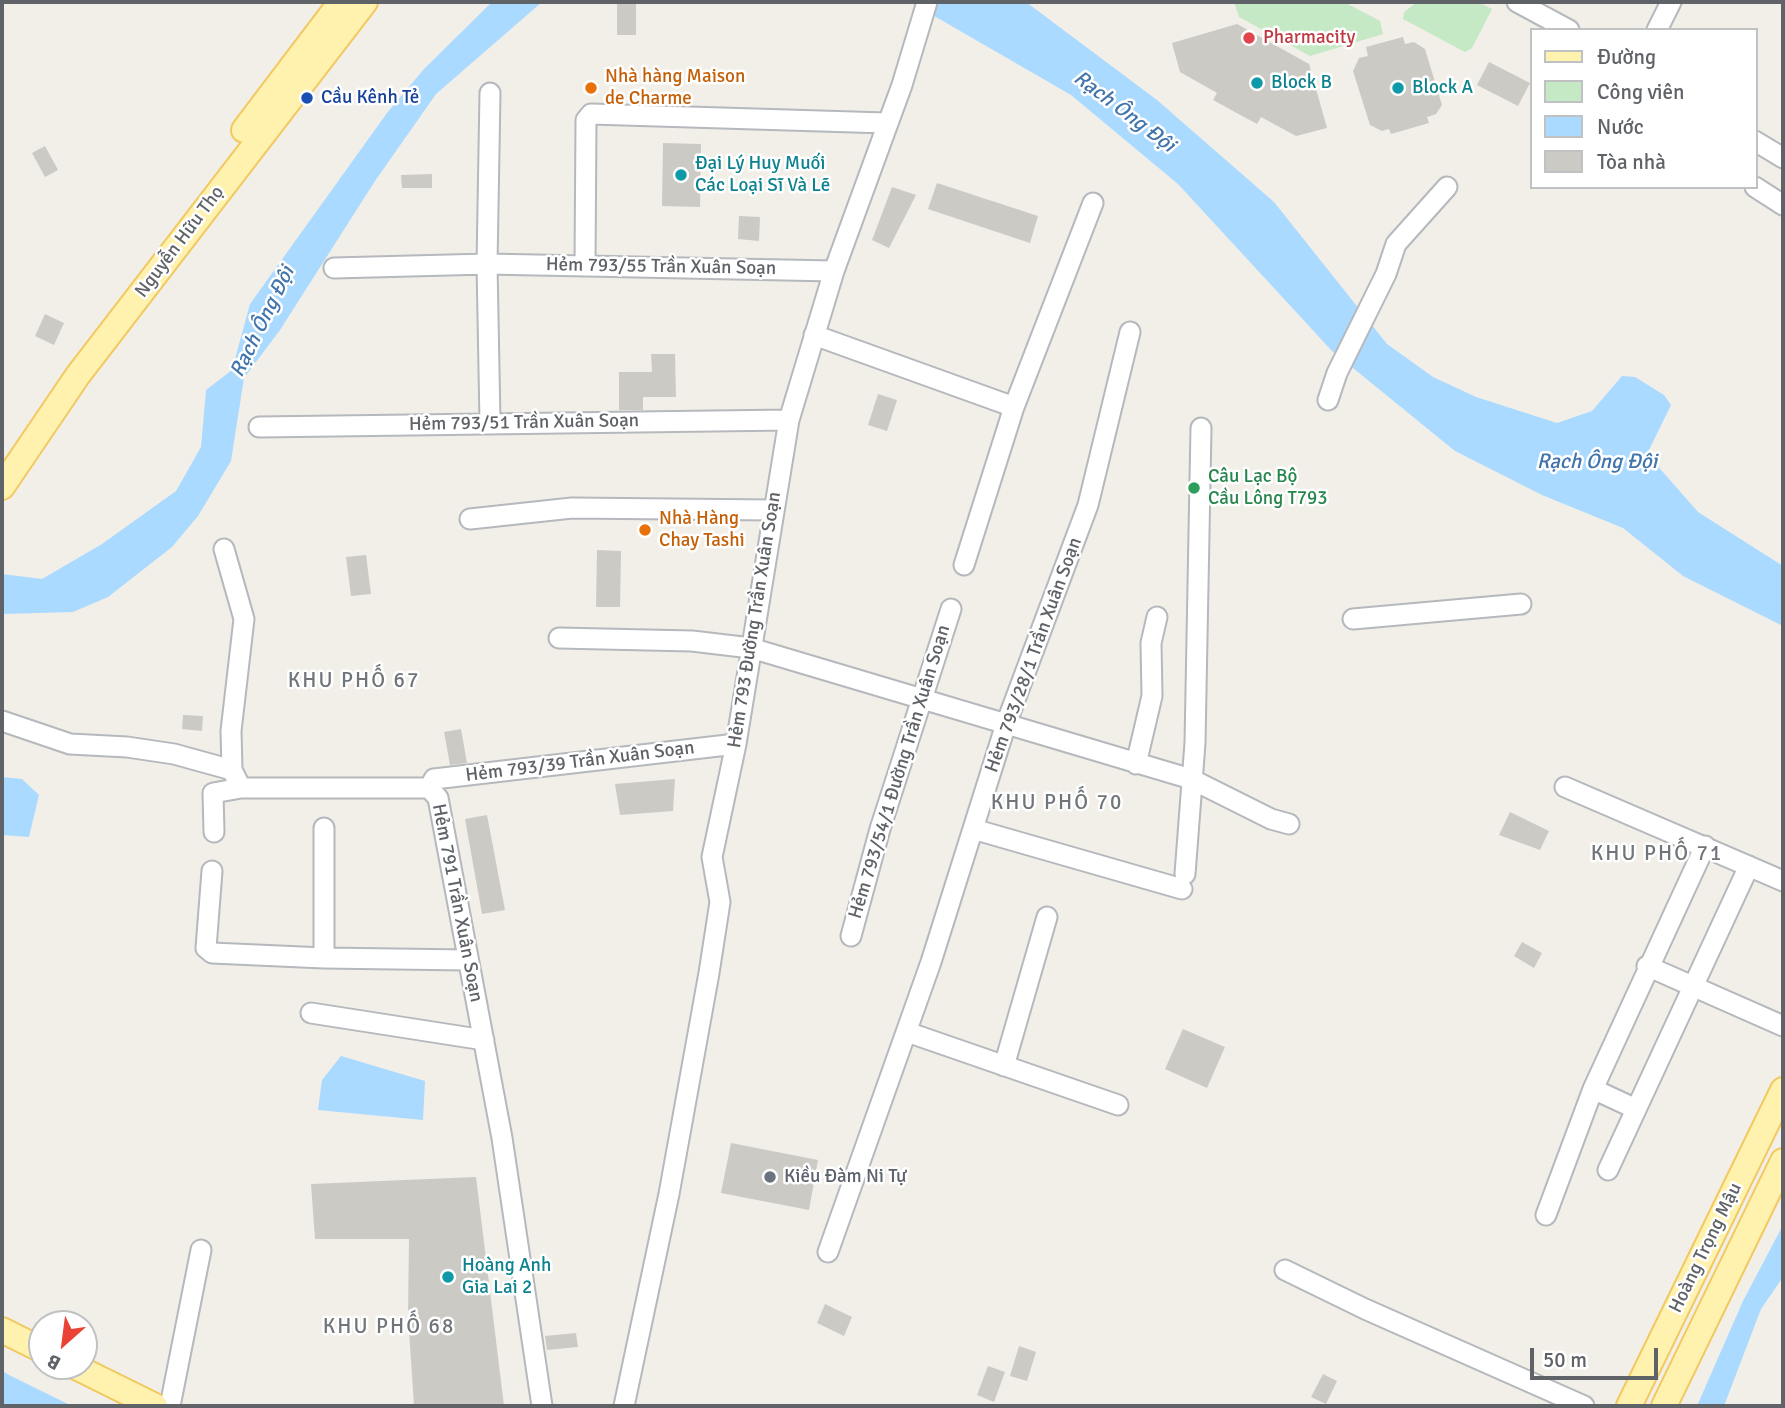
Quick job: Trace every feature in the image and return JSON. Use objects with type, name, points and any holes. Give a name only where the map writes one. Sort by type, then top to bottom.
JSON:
[{"type":"main road","name":"Nguyễn Hữu Thọ","points":[[2,457],[341,2]]},
{"type":"main road","name":"Nguyễn Hữu Thọ","points":[[2,487],[78,376],[365,2]]},
{"type":"main road","name":"Hoàng Trọng Mậu","points":[[1629,1406],[1783,1090]]},
{"type":"main road","points":[[1748,1162],[1779,1169]]},
{"type":"main road","name":"Hoàng Trọng Mậu","points":[[1664,1406],[1779,1169]]},
{"type":"main road","points":[[2,1330],[28,1343]]},
{"type":"main road","points":[[98,1378],[155,1406]]},
{"type":"street","name":"Hẻm 793 Đường Trần Xuân Soạn","points":[[624,1406],[669,1194],[718,914],[720,902],[712,858],[736,744],[789,420],[834,271],[927,2]]},
{"type":"street","points":[[1517,2],[1565,28]]},
{"type":"street","points":[[1658,28],[1671,2]]},
{"type":"street","points":[[491,93],[487,264],[491,422]]},
{"type":"street","points":[[585,266],[586,120],[591,114],[886,123]]},
{"type":"street","points":[[1757,142],[1783,158]]},
{"type":"street","points":[[1328,400],[1337,373],[1386,274],[1396,243],[1447,187]]},
{"type":"street","points":[[1757,188],[1783,205]]},
{"type":"street","points":[[964,565],[1014,407],[1093,203]]},
{"type":"street","name":"Hẻm 793/55 Trần Xuân Soạn","points":[[334,268],[487,264],[834,271]]},
{"type":"street","name":"Hẻm 793/28/1 Trần Xuân Soạn","points":[[828,1252],[907,1032],[1006,724],[1088,505],[1130,332]]},
{"type":"street","points":[[814,335],[1014,407]]},
{"type":"street","name":"Hẻm 793/51 Trần Xuân Soạn","points":[[259,427],[789,420]]},
{"type":"street","points":[[973,829],[1184,882],[1195,743],[1201,428]]},
{"type":"street","points":[[470,519],[572,508],[773,510]]},
{"type":"street","points":[[214,832],[213,793],[241,788],[232,770],[231,731],[244,619],[223,549]]},
{"type":"street","points":[[1353,619],[1521,604]]},
{"type":"street","name":"Hẻm 793/54/1 Đường Trần Xuân Soạn","points":[[851,936],[880,829],[951,608]]},
{"type":"street","points":[[1136,764],[1152,696],[1151,643],[1157,617]]},
{"type":"street","points":[[559,638],[692,640],[751,648],[1191,779],[1271,819],[1289,824]]},
{"type":"street","points":[[2,722],[70,744],[127,747],[174,754],[232,770]]},
{"type":"street","name":"Hẻm 793/39 Trần Xuân Soạn","points":[[429,788],[434,779],[736,744]]},
{"type":"street","points":[[1565,787],[1783,881]]},
{"type":"street","name":"Hẻm 791 Trần Xuân Soạn","points":[[241,788],[429,788],[438,798],[507,1167],[542,1406]]},
{"type":"street","points":[[324,828],[324,958]]},
{"type":"street","points":[[1546,1215],[1593,1089],[1647,966],[1705,846]]},
{"type":"street","points":[[1608,1170],[1749,866]]},
{"type":"street","points":[[212,871],[206,948],[209,951],[324,958],[467,960]]},
{"type":"street","points":[[1004,1066],[1046,917]]},
{"type":"street","points":[[1647,966],[1783,1026]]},
{"type":"street","points":[[311,1013],[484,1040]]},
{"type":"street","points":[[907,1032],[1118,1105]]},
{"type":"street","points":[[1593,1089],[1636,1109]]},
{"type":"street","points":[[170,1406],[201,1250]]},
{"type":"street","points":[[1285,1269],[1365,1309],[1584,1406]]},
{"type":"green space","points":[[1234,2],[1344,2],[1380,21],[1383,34],[1310,56],[1239,17]]},
{"type":"green space","points":[[1417,2],[1478,2],[1492,9],[1472,48],[1465,52],[1403,19],[1404,12]]},
{"type":"water","name":"Rạch Ông Đội","points":[[492,2],[542,2],[436,94],[375,181],[280,330],[244,378],[231,461],[198,516],[172,547],[108,597],[73,612],[2,614],[2,574],[42,579],[102,544],[176,491],[201,447],[206,390],[232,370],[250,304],[387,113],[424,69]]},
{"type":"water","name":"Rạch Ông Đội","points":[[910,2],[1026,2],[1157,100],[1274,202],[1387,344],[1433,377],[1476,397],[1557,423],[1592,411],[1622,376],[1635,377],[1664,395],[1671,405],[1647,454],[1698,512],[1783,566],[1783,626],[1683,576],[1623,528],[1542,495],[1455,451],[1332,351],[1178,184],[1071,95]]},
{"type":"water","points":[[2,777],[22,779],[39,795],[29,837],[2,835]]},
{"type":"water","points":[[341,1056],[425,1081],[423,1120],[318,1110],[322,1080]]},
{"type":"water","points":[[1783,1225],[1783,1277],[1761,1309],[1724,1406],[1697,1406],[1743,1301]]},
{"type":"water","points":[[2,1371],[11,1376],[72,1406],[2,1406]]},
{"type":"building","points":[[617,2],[636,2],[636,35],[617,35]]},
{"type":"building","name":"Block B","points":[[1237,24],[1309,64],[1327,128],[1296,136],[1261,117],[1257,124],[1213,100],[1217,93],[1180,72],[1172,43]]},
{"type":"building","name":"Block A","points":[[1403,37],[1405,44],[1414,42],[1425,49],[1442,105],[1436,114],[1427,117],[1429,123],[1391,134],[1389,129],[1382,131],[1370,125],[1353,71],[1359,58],[1368,56],[1366,47]]},
{"type":"building","points":[[1489,62],[1530,83],[1518,106],[1477,85]]},
{"type":"building","name":"Đại Lý Huy Muối Các Loại Sĩ Và Lẽ","points":[[663,143],[701,144],[700,207],[662,206]]},
{"type":"building","points":[[45,146],[58,170],[45,177],[32,153]]},
{"type":"building","points":[[432,174],[432,188],[402,188],[401,175]]},
{"type":"building","points":[[937,183],[1038,216],[1030,243],[928,209]]},
{"type":"building","points":[[892,187],[916,195],[889,248],[872,240]]},
{"type":"building","points":[[739,216],[760,217],[759,241],[738,239]]},
{"type":"building","points":[[45,314],[64,323],[54,345],[35,336]]},
{"type":"building","points":[[651,354],[675,354],[676,397],[643,397],[643,410],[619,410],[619,372],[652,372]]},
{"type":"building","points":[[878,394],[897,400],[887,431],[868,425]]},
{"type":"building","points":[[597,550],[621,551],[620,607],[596,607]]},
{"type":"building","points":[[366,555],[371,594],[351,596],[346,557]]},
{"type":"building","points":[[183,715],[203,716],[202,731],[182,729]]},
{"type":"building","points":[[461,729],[467,763],[450,765],[444,732]]},
{"type":"building","points":[[675,779],[673,811],[620,815],[615,784]]},
{"type":"building","points":[[1510,812],[1549,831],[1540,850],[1499,835]]},
{"type":"building","points":[[487,815],[505,910],[482,914],[465,819]]},
{"type":"building","points":[[1522,942],[1542,953],[1534,968],[1514,956]]},
{"type":"building","points":[[1183,1029],[1225,1047],[1207,1088],[1165,1069]]},
{"type":"building","name":"Kiều Đàm Ni Tự","points":[[731,1143],[818,1160],[809,1210],[721,1193]]},
{"type":"building","name":"Hoàng Anh Gia Lai 2","points":[[476,1177],[504,1406],[414,1406],[408,1315],[409,1239],[315,1239],[311,1184]]},
{"type":"building","points":[[825,1304],[852,1317],[844,1336],[817,1323]]},
{"type":"building","points":[[576,1333],[578,1347],[547,1350],[545,1336]]},
{"type":"building","points":[[1019,1346],[1036,1352],[1027,1381],[1010,1376]]},
{"type":"building","points":[[988,1366],[1005,1372],[994,1402],[977,1395]]},
{"type":"building","points":[[1323,1374],[1337,1381],[1326,1404],[1311,1397]]},
{"type":"place","name":"Pharmacity","points":[[1249,38]]},
{"type":"place","name":"Block B","points":[[1257,83]]},
{"type":"place","name":"Nhà hàng Maison de Charme","points":[[591,88]]},
{"type":"place","name":"Block A","points":[[1398,88]]},
{"type":"place","name":"Cầu Kênh Tẻ","points":[[307,98]]},
{"type":"place","name":"Đại Lý Huy Muối Các Loại Sĩ Và Lẽ","points":[[681,175]]},
{"type":"place","name":"Câu Lạc Bộ Cầu Lông T793","points":[[1194,488]]},
{"type":"place","name":"Nhà Hàng Chay Tashi","points":[[645,530]]},
{"type":"place","name":"Kiều Đàm Ni Tự","points":[[770,1177]]},
{"type":"place","name":"Hoàng Anh Gia Lai 2","points":[[448,1277]]},
{"type":"district","name":"KHU PHỐ 67","points":[[354,681]]},
{"type":"district","name":"KHU PHỐ 70","points":[[1057,803]]},
{"type":"district","name":"KHU PHỐ 71","points":[[1657,854]]},
{"type":"district","name":"KHU PHỐ 68","points":[[389,1327]]}]
